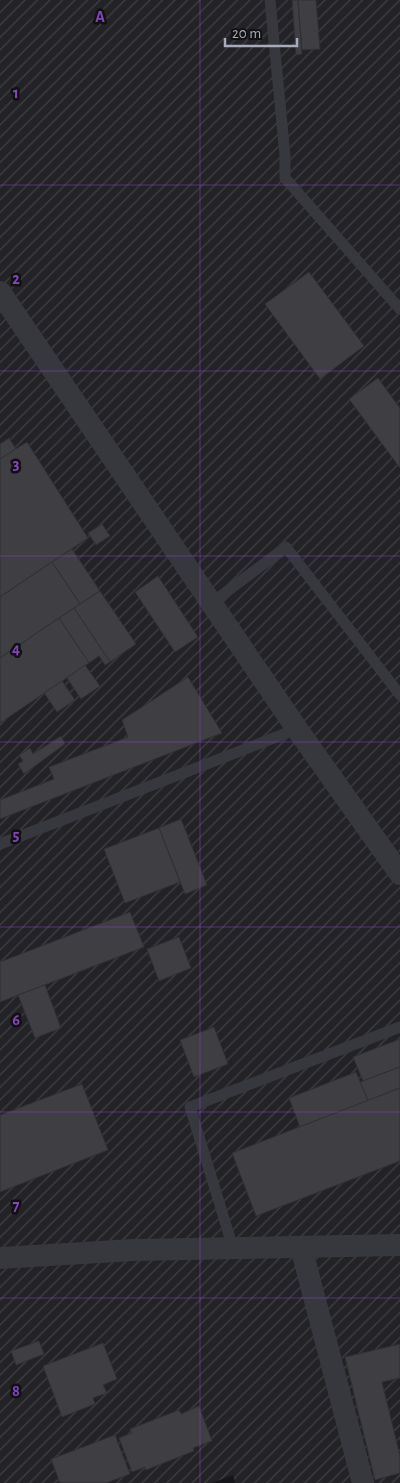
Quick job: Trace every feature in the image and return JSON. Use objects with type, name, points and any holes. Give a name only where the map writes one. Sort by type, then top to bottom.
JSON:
[{"type":"street","points":[[0,292],[213,602],[297,728],[400,874]]},
{"type":"street","points":[[0,1258],[133,1250],[400,1245]]},
{"type":"street","points":[[301,1247],[363,1483]]},
{"type":"lane","points":[[270,0],[285,155],[285,178],[400,309]]},
{"type":"lane","points":[[213,602],[286,548],[400,695]]},
{"type":"lane","points":[[0,844],[297,728]]},
{"type":"lane","points":[[234,1248],[190,1106],[400,1027]]},
{"type":"shaded area","points":[[0,0],[400,0],[400,1483],[235,1483],[233,1475],[212,1483],[0,1483]]},
{"type":"building","points":[[292,0],[298,0],[302,54],[296,55]]},
{"type":"building","points":[[298,0],[316,0],[320,49],[302,50]]},
{"type":"building","points":[[309,272],[364,346],[320,379],[265,304]]},
{"type":"building","points":[[378,378],[400,408],[400,468],[349,399]]},
{"type":"building","points":[[9,438],[16,449],[0,459],[0,444]]},
{"type":"building","points":[[27,442],[88,538],[0,597],[0,459]]},
{"type":"building","points":[[102,524],[110,536],[96,545],[88,533]]},
{"type":"building","points":[[72,549],[100,591],[80,604],[52,562]]},
{"type":"building","points":[[52,562],[80,604],[0,658],[0,597]]},
{"type":"building","points":[[158,576],[198,637],[175,652],[135,592]]},
{"type":"building","points":[[100,591],[136,644],[110,662],[74,608]]},
{"type":"building","points":[[74,608],[110,662],[105,665],[99,656],[89,663],[59,618]]},
{"type":"building","points":[[59,618],[89,663],[0,723],[0,658]]},
{"type":"building","points":[[85,665],[100,686],[81,699],[67,678]]},
{"type":"building","points":[[188,677],[222,733],[0,819],[0,800],[54,779],[49,767],[128,737],[122,720]]},
{"type":"building","points":[[62,681],[75,700],[57,712],[44,693]]},
{"type":"building","points":[[61,736],[65,744],[24,774],[18,764],[23,761],[19,755],[30,748],[33,754]]},
{"type":"building","points":[[181,819],[207,885],[185,894],[159,828]]},
{"type":"building","points":[[159,828],[180,882],[125,903],[104,849]]},
{"type":"building","points":[[130,912],[144,947],[0,1002],[0,962]]},
{"type":"building","points":[[179,937],[191,968],[159,981],[147,949]]},
{"type":"building","points":[[45,985],[61,1028],[35,1038],[18,995]]},
{"type":"building","points":[[214,1027],[228,1064],[194,1077],[180,1040]]},
{"type":"building","points":[[400,1039],[400,1067],[363,1081],[353,1057]]},
{"type":"building","points":[[400,1067],[400,1088],[368,1101],[360,1082]]},
{"type":"building","points":[[356,1072],[368,1101],[300,1127],[289,1098]]},
{"type":"building","points":[[82,1084],[108,1150],[0,1192],[0,1115]]},
{"type":"building","points":[[400,1088],[400,1161],[256,1216],[232,1153]]},
{"type":"building","points":[[39,1341],[44,1354],[16,1365],[11,1351]]},
{"type":"building","points":[[103,1343],[117,1379],[103,1385],[107,1393],[93,1398],[95,1404],[62,1417],[43,1366]]},
{"type":"building","points":[[400,1344],[400,1378],[382,1382],[400,1456],[400,1473],[375,1480],[345,1357]]},
{"type":"building","points":[[199,1406],[212,1441],[193,1448],[194,1451],[146,1470],[145,1467],[132,1472],[119,1438],[132,1433],[130,1429],[179,1410],[181,1414]]},
{"type":"building","points":[[115,1435],[130,1474],[106,1483],[60,1483],[51,1459]]}]
